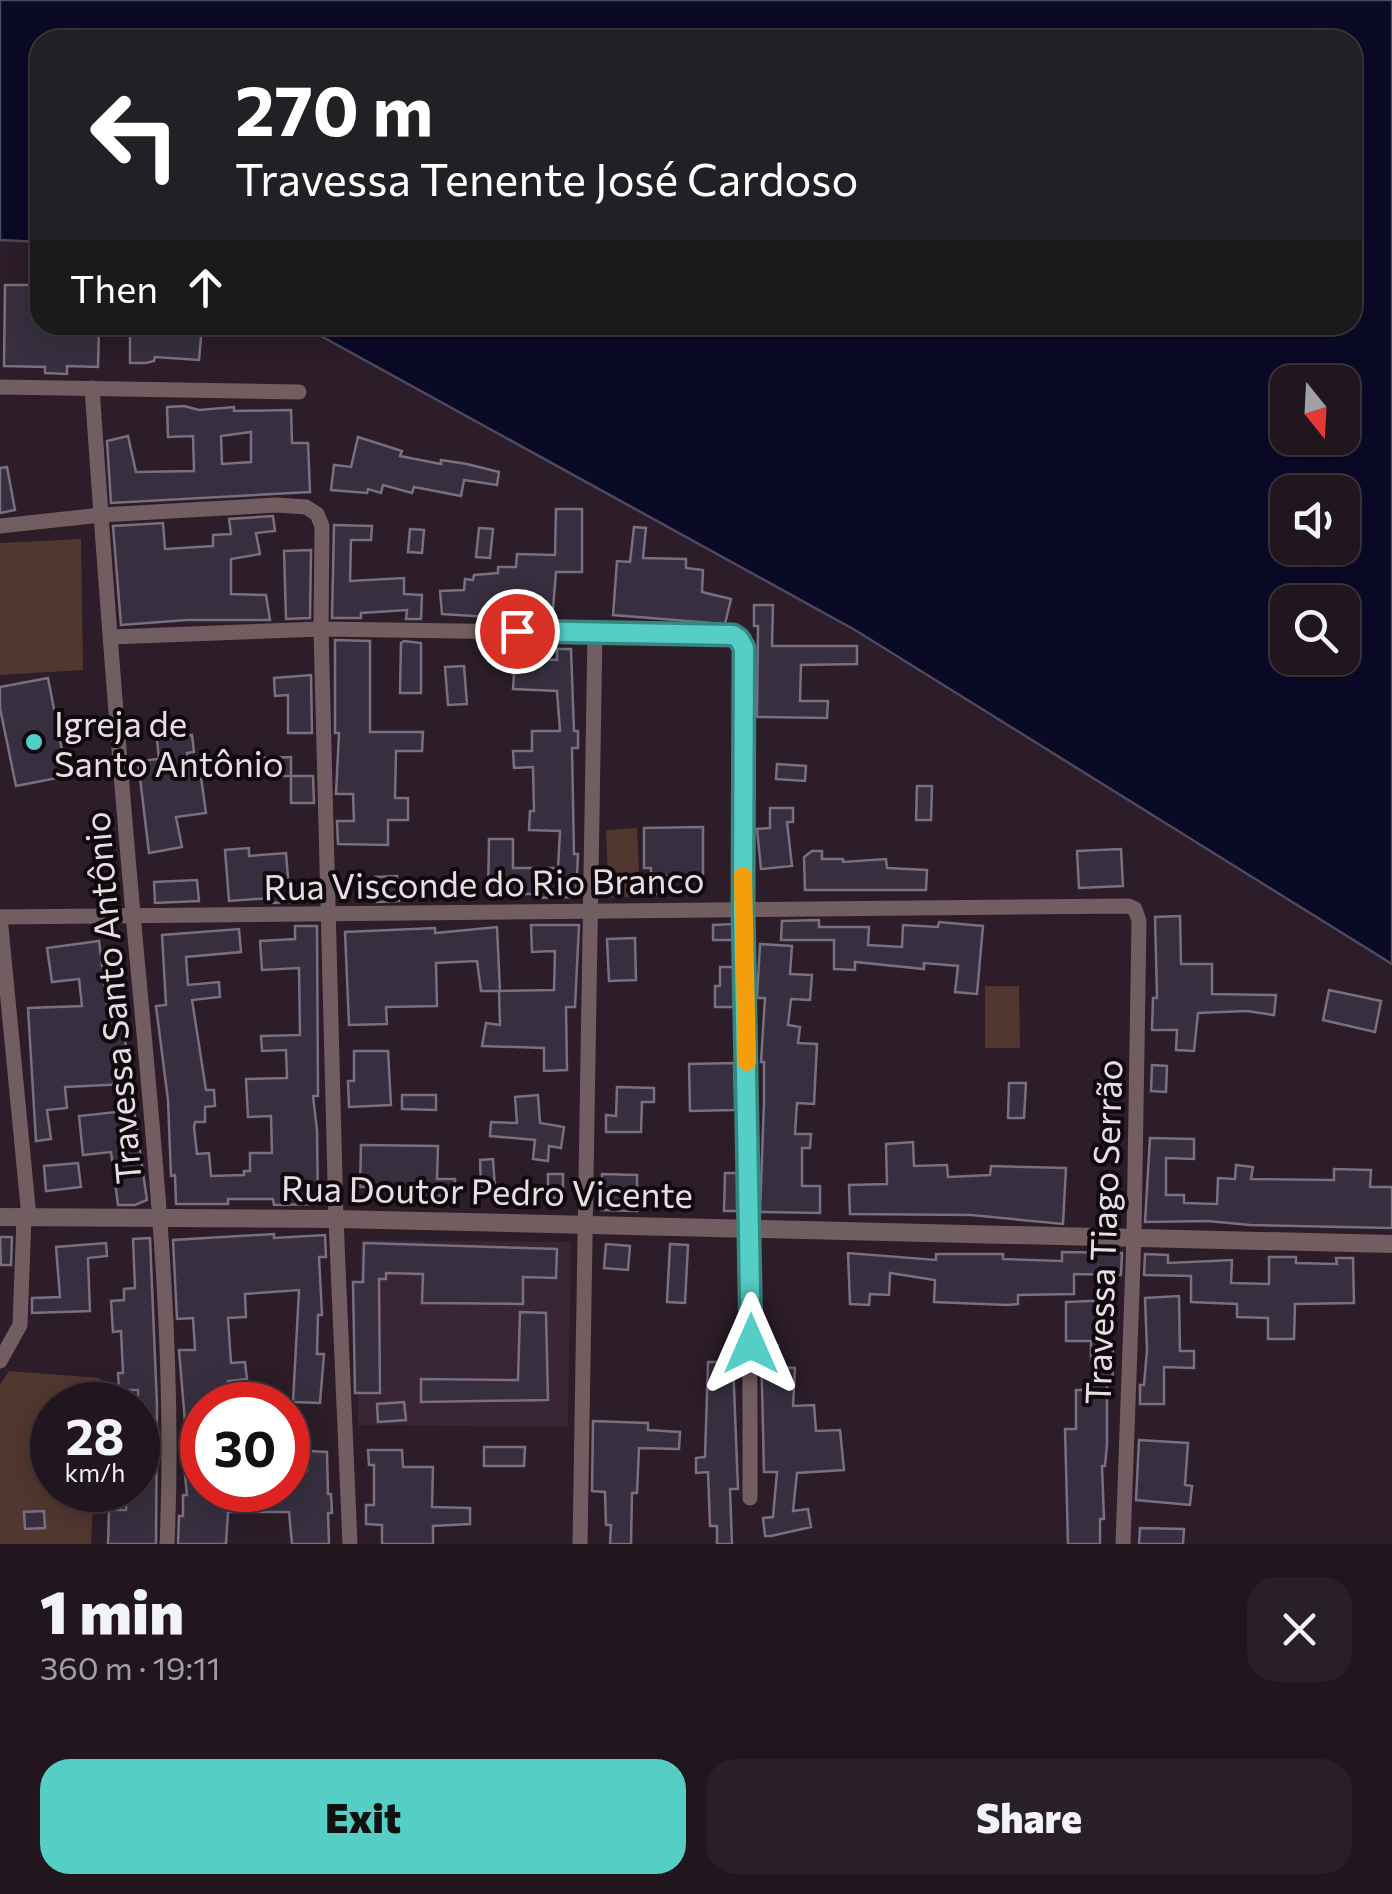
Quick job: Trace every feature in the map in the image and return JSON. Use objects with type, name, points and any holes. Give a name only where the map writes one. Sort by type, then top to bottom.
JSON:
[{"type":"street","points":[[0,387],[299,392]]},
{"type":"street","name":"Travessa Santo Antônio","points":[[92,388],[161,1217],[170,1458],[166,1544]]},
{"type":"street","points":[[0,526],[298,505],[317,514],[324,541],[328,913],[350,1544]]},
{"type":"street","points":[[111,637],[322,629],[733,635],[739,639],[744,648],[750,1498]]},
{"type":"street","points":[[580,1544],[595,632]]},
{"type":"street","name":"Rua Visconde do Rio Branco","points":[[0,917],[1128,906],[1135,909],[1139,921]]},
{"type":"street","points":[[0,917],[26,1217],[20,1325],[0,1361]]},
{"type":"street","name":"Travessa Tiago Serrão","points":[[1123,1544],[1134,1235],[1139,921]]},
{"type":"street","name":"Rua Doutor Pedro Vicente","points":[[0,1217],[336,1219],[1392,1244]]},
{"type":"shaded area","points":[[81,539],[83,670],[0,675],[0,543]]},
{"type":"shaded area","points":[[637,828],[640,896],[609,898],[606,830]]},
{"type":"shaded area","points":[[985,986],[1019,986],[1020,1048],[985,1048]]},
{"type":"shaded area","points":[[361,1240],[571,1242],[568,1427],[358,1425]]},
{"type":"shaded area","points":[[9,1371],[100,1378],[100,1382],[30,1382],[30,1512],[93,1512],[91,1544],[0,1544],[0,1385]]},
{"type":"water","points":[[0,0],[1392,0],[1392,964],[855,630],[319,335],[1362,335],[1362,30],[30,30],[30,242],[0,240]]},
{"type":"building","points":[[5,285],[30,285],[30,335],[99,335],[98,367],[67,366],[67,374],[45,373],[45,367],[4,366]]},
{"type":"building","points":[[130,335],[201,335],[199,360],[155,357],[146,363],[130,363]]},
{"type":"building","points":[[167,407],[291,410],[292,443],[308,443],[310,492],[111,503],[107,441],[128,436],[136,472],[194,471],[193,436],[168,437]],"holes":[[[251,432],[251,462],[222,464],[221,436]]]},
{"type":"building","points":[[358,437],[402,451],[400,456],[499,472],[497,485],[464,480],[461,496],[414,487],[412,493],[383,485],[381,493],[368,489],[367,493],[331,490],[334,465],[351,467]]},
{"type":"building","points":[[7,467],[15,510],[0,513],[0,468]]},
{"type":"building","points":[[556,509],[582,509],[582,572],[556,572],[553,609],[537,609],[536,620],[442,614],[440,591],[464,590],[465,579],[473,580],[474,575],[498,573],[498,567],[516,567],[517,554],[555,555]]},
{"type":"building","points":[[273,516],[275,531],[256,533],[260,554],[231,559],[231,594],[266,595],[270,620],[121,625],[113,526],[163,523],[165,549],[213,546],[213,535],[231,534],[229,519]]},
{"type":"building","points":[[334,525],[372,526],[371,540],[351,540],[350,581],[404,578],[404,594],[422,595],[421,619],[406,619],[407,610],[361,613],[361,618],[332,618]]},
{"type":"building","points":[[634,527],[646,528],[643,558],[686,559],[686,568],[703,570],[702,592],[731,599],[725,624],[613,615],[617,561],[630,562]]},
{"type":"building","points":[[479,528],[493,529],[490,558],[476,557]]},
{"type":"building","points":[[410,529],[424,530],[422,553],[408,552]]},
{"type":"building","points":[[311,550],[310,618],[286,619],[284,551]]},
{"type":"building","points":[[754,605],[773,605],[772,646],[857,646],[857,664],[801,665],[800,701],[828,701],[827,718],[757,717],[758,626],[754,626]]},
{"type":"building","points":[[335,640],[370,641],[370,732],[423,732],[422,751],[396,751],[395,798],[408,798],[408,820],[388,820],[388,845],[338,844],[337,821],[354,821],[353,794],[336,794],[339,733],[335,733]]},
{"type":"building","points":[[404,641],[421,643],[421,693],[400,693]]},
{"type":"building","points":[[557,649],[571,649],[574,731],[578,731],[578,748],[572,748],[574,854],[578,854],[576,897],[488,894],[489,839],[513,839],[513,868],[558,868],[560,831],[529,830],[530,811],[534,811],[533,767],[514,768],[513,751],[532,751],[532,731],[560,731],[557,691],[513,689],[515,658],[557,660]]},
{"type":"building","points":[[464,666],[467,704],[448,705],[445,667]]},
{"type":"building","points":[[311,675],[312,733],[288,733],[288,695],[275,696],[274,678]]},
{"type":"building","name":"Igreja de Santo Antônio","points":[[48,678],[67,776],[16,786],[0,708],[0,687]]},
{"type":"building","points":[[192,735],[194,752],[187,753],[190,778],[201,777],[206,813],[176,817],[182,847],[149,853],[138,761],[159,759],[157,740]]},
{"type":"building","points":[[291,757],[291,776],[263,776],[262,758]]},
{"type":"building","points":[[777,764],[806,766],[805,781],[776,779]]},
{"type":"building","points":[[291,776],[313,776],[314,803],[291,803]]},
{"type":"building","points":[[917,786],[932,786],[931,820],[916,820]]},
{"type":"building","points":[[770,808],[793,808],[793,822],[787,822],[792,866],[761,869],[757,829],[770,828]]},
{"type":"building","points":[[703,827],[703,875],[665,876],[665,894],[651,894],[651,868],[644,868],[644,828]]},
{"type":"building","points":[[249,848],[249,856],[286,853],[290,902],[272,903],[271,898],[229,901],[225,850]]},
{"type":"building","points":[[1121,849],[1123,886],[1079,888],[1077,851]]},
{"type":"building","points":[[812,851],[822,851],[822,859],[886,859],[887,868],[927,870],[926,890],[805,890],[804,857]]},
{"type":"building","points":[[397,876],[399,901],[377,902],[375,877]]},
{"type":"building","points":[[197,880],[199,901],[155,903],[154,882]]},
{"type":"building","points":[[1180,916],[1181,964],[1212,964],[1212,994],[1276,995],[1274,1015],[1247,1011],[1198,1013],[1194,1051],[1176,1050],[1177,1030],[1152,1030],[1153,998],[1157,998],[1155,917]]},
{"type":"building","points":[[819,920],[819,927],[869,927],[868,945],[902,947],[903,925],[938,927],[939,922],[983,926],[977,994],[955,992],[958,966],[924,963],[924,969],[855,962],[855,970],[834,969],[834,940],[781,940],[782,921]]},
{"type":"building","points":[[734,924],[734,940],[713,940],[713,925]]},
{"type":"building","points":[[531,925],[579,925],[575,1007],[566,1007],[567,1070],[544,1071],[544,1048],[482,1046],[486,1023],[500,1025],[499,991],[481,991],[477,961],[436,963],[437,1006],[386,1007],[387,1024],[349,1025],[345,932],[435,928],[435,933],[497,927],[500,991],[554,990],[555,951],[532,952]]},
{"type":"building","points":[[295,926],[317,926],[318,1096],[313,1096],[318,1204],[274,1205],[273,1199],[228,1199],[228,1204],[176,1204],[156,1006],[166,1005],[162,935],[239,929],[241,952],[186,957],[188,985],[219,982],[220,997],[192,1000],[206,1090],[214,1090],[215,1106],[205,1107],[205,1122],[195,1122],[197,1154],[209,1153],[211,1176],[244,1175],[244,1171],[250,1171],[250,1153],[272,1153],[271,1116],[248,1117],[246,1079],[287,1078],[286,1050],[262,1051],[261,1036],[300,1035],[299,968],[262,970],[260,941],[295,939]]},
{"type":"building","points":[[635,938],[636,980],[609,981],[607,939]]},
{"type":"building","points":[[99,941],[107,1005],[125,1005],[126,1084],[65,1087],[67,1108],[47,1110],[51,1139],[36,1141],[28,1008],[82,1006],[79,979],[52,982],[47,948]]},
{"type":"building","points":[[760,944],[792,946],[790,974],[812,975],[810,1000],[791,999],[788,1025],[800,1027],[798,1043],[817,1044],[814,1104],[797,1103],[795,1134],[811,1134],[810,1148],[802,1148],[802,1186],[820,1186],[820,1213],[760,1212],[765,998],[757,998]]},
{"type":"building","points":[[720,967],[734,967],[734,1007],[715,1007]]},
{"type":"building","points":[[1329,990],[1381,1001],[1375,1032],[1323,1020]]},
{"type":"building","points":[[354,1051],[388,1051],[391,1105],[349,1107],[348,1081],[354,1081]]},
{"type":"building","points":[[734,1063],[735,1110],[690,1111],[689,1064]]},
{"type":"building","points":[[1152,1065],[1167,1066],[1166,1092],[1151,1091]]},
{"type":"building","points":[[1009,1083],[1026,1083],[1024,1118],[1008,1118]]},
{"type":"building","points":[[617,1087],[654,1088],[654,1102],[642,1102],[641,1132],[606,1132],[606,1115],[616,1116]]},
{"type":"building","points":[[402,1095],[436,1095],[436,1110],[402,1109]]},
{"type":"building","points":[[538,1095],[540,1123],[564,1127],[561,1148],[549,1146],[548,1161],[533,1159],[535,1140],[490,1136],[491,1122],[517,1123],[515,1097]]},
{"type":"building","points":[[134,1110],[147,1200],[118,1205],[111,1152],[83,1155],[79,1116]]},
{"type":"building","points":[[1150,1138],[1194,1139],[1194,1159],[1166,1158],[1166,1195],[1184,1195],[1184,1203],[1217,1204],[1218,1178],[1235,1179],[1236,1165],[1253,1167],[1251,1179],[1334,1180],[1334,1169],[1371,1170],[1370,1187],[1392,1187],[1392,1228],[1145,1222]]},
{"type":"building","points":[[913,1142],[914,1166],[947,1165],[948,1177],[990,1175],[991,1166],[1066,1168],[1063,1224],[971,1215],[850,1214],[849,1185],[887,1184],[886,1144]]},
{"type":"building","points":[[361,1145],[438,1146],[437,1179],[455,1179],[455,1197],[401,1194],[402,1187],[360,1187]]},
{"type":"building","points":[[493,1159],[495,1189],[481,1190],[480,1160]]},
{"type":"building","points":[[78,1163],[81,1187],[46,1191],[44,1166]]},
{"type":"building","points":[[725,1173],[737,1173],[737,1211],[724,1211]]},
{"type":"building","points":[[548,1174],[563,1174],[563,1198],[548,1198]]},
{"type":"building","points":[[602,1174],[637,1175],[637,1211],[601,1210]]},
{"type":"building","points":[[325,1235],[326,1257],[319,1257],[322,1315],[318,1315],[317,1354],[324,1354],[320,1403],[310,1403],[310,1382],[294,1382],[299,1290],[245,1294],[246,1317],[228,1318],[231,1363],[245,1362],[247,1379],[182,1382],[179,1350],[195,1350],[193,1318],[177,1319],[173,1240]]},
{"type":"building","points":[[0,1237],[12,1237],[11,1265],[1,1265]]},
{"type":"building","points":[[150,1238],[156,1382],[119,1382],[118,1373],[123,1373],[121,1331],[113,1332],[111,1301],[124,1300],[124,1289],[135,1288],[133,1239]]},
{"type":"building","points":[[106,1243],[107,1256],[88,1258],[90,1311],[32,1313],[32,1298],[60,1297],[56,1247]]},
{"type":"building","points":[[364,1243],[557,1249],[556,1278],[523,1277],[523,1304],[422,1303],[423,1274],[386,1273],[386,1279],[379,1279],[380,1393],[355,1393],[353,1282],[363,1282]]},
{"type":"building","points":[[606,1244],[630,1246],[628,1270],[604,1268]]},
{"type":"building","points":[[670,1244],[688,1245],[685,1303],[667,1302]]},
{"type":"building","points":[[1062,1252],[1122,1253],[1121,1275],[1074,1274],[1074,1294],[1018,1295],[1018,1304],[1008,1305],[934,1302],[935,1280],[890,1273],[889,1295],[870,1294],[869,1305],[850,1304],[848,1253],[936,1260],[936,1254],[1003,1254],[1003,1259],[1062,1261]]},
{"type":"building","points":[[1145,1254],[1168,1255],[1168,1263],[1232,1260],[1231,1283],[1269,1284],[1269,1257],[1296,1257],[1296,1263],[1337,1264],[1336,1258],[1353,1258],[1354,1303],[1295,1304],[1294,1339],[1268,1339],[1268,1318],[1237,1317],[1237,1304],[1191,1302],[1191,1276],[1144,1275]]},
{"type":"building","points":[[1179,1296],[1180,1351],[1194,1351],[1194,1368],[1164,1367],[1164,1404],[1140,1404],[1147,1350],[1145,1298]]},
{"type":"building","points":[[1114,1300],[1115,1318],[1101,1318],[1109,1332],[1099,1347],[1113,1348],[1112,1385],[1107,1385],[1100,1544],[1068,1544],[1065,1429],[1076,1429],[1076,1390],[1092,1390],[1094,1360],[1091,1361],[1091,1341],[1066,1341],[1066,1302]]},
{"type":"building","points":[[520,1312],[546,1313],[548,1400],[421,1402],[421,1379],[518,1380]]},
{"type":"building","points":[[761,1345],[778,1345],[777,1367],[795,1368],[793,1406],[814,1405],[816,1431],[840,1430],[844,1470],[797,1473],[793,1511],[808,1509],[811,1527],[771,1536],[765,1536],[763,1518],[773,1517],[777,1472],[764,1472]]},
{"type":"building","points":[[708,1362],[733,1362],[738,1489],[730,1489],[732,1544],[717,1544],[717,1526],[710,1526],[708,1472],[696,1473],[696,1458],[705,1457]]},
{"type":"building","points":[[404,1402],[406,1420],[378,1422],[377,1404]]},
{"type":"building","points":[[593,1421],[648,1423],[648,1430],[680,1432],[679,1449],[639,1448],[637,1493],[632,1493],[631,1544],[610,1544],[605,1492],[592,1491]]},
{"type":"building","points":[[1139,1440],[1188,1443],[1185,1485],[1192,1486],[1190,1505],[1136,1500]]},
{"type":"building","points":[[484,1447],[525,1447],[524,1466],[484,1466]]},
{"type":"building","points":[[368,1450],[402,1450],[403,1467],[433,1467],[432,1507],[470,1508],[470,1524],[433,1526],[433,1544],[382,1544],[382,1525],[366,1524],[366,1505],[374,1505],[374,1465],[369,1465]]},
{"type":"building","points":[[310,1451],[327,1452],[332,1513],[328,1513],[329,1544],[292,1544],[289,1512],[310,1512]]},
{"type":"building","points":[[24,1512],[44,1512],[45,1528],[25,1529]]},
{"type":"building","points":[[109,1512],[156,1512],[156,1544],[108,1544]]},
{"type":"building","points":[[183,1512],[228,1512],[226,1544],[178,1544],[179,1516]]},
{"type":"building","points":[[1140,1528],[1184,1529],[1183,1544],[1139,1544]]},
{"type":"slow traffic","points":[[743,876],[747,1062]]},
{"type":"place","name":"Igreja de Santo Antônio","points":[[34,742]]},
{"type":"route","points":[[517,631],[733,635],[744,648],[743,909],[751,1344]]}]
